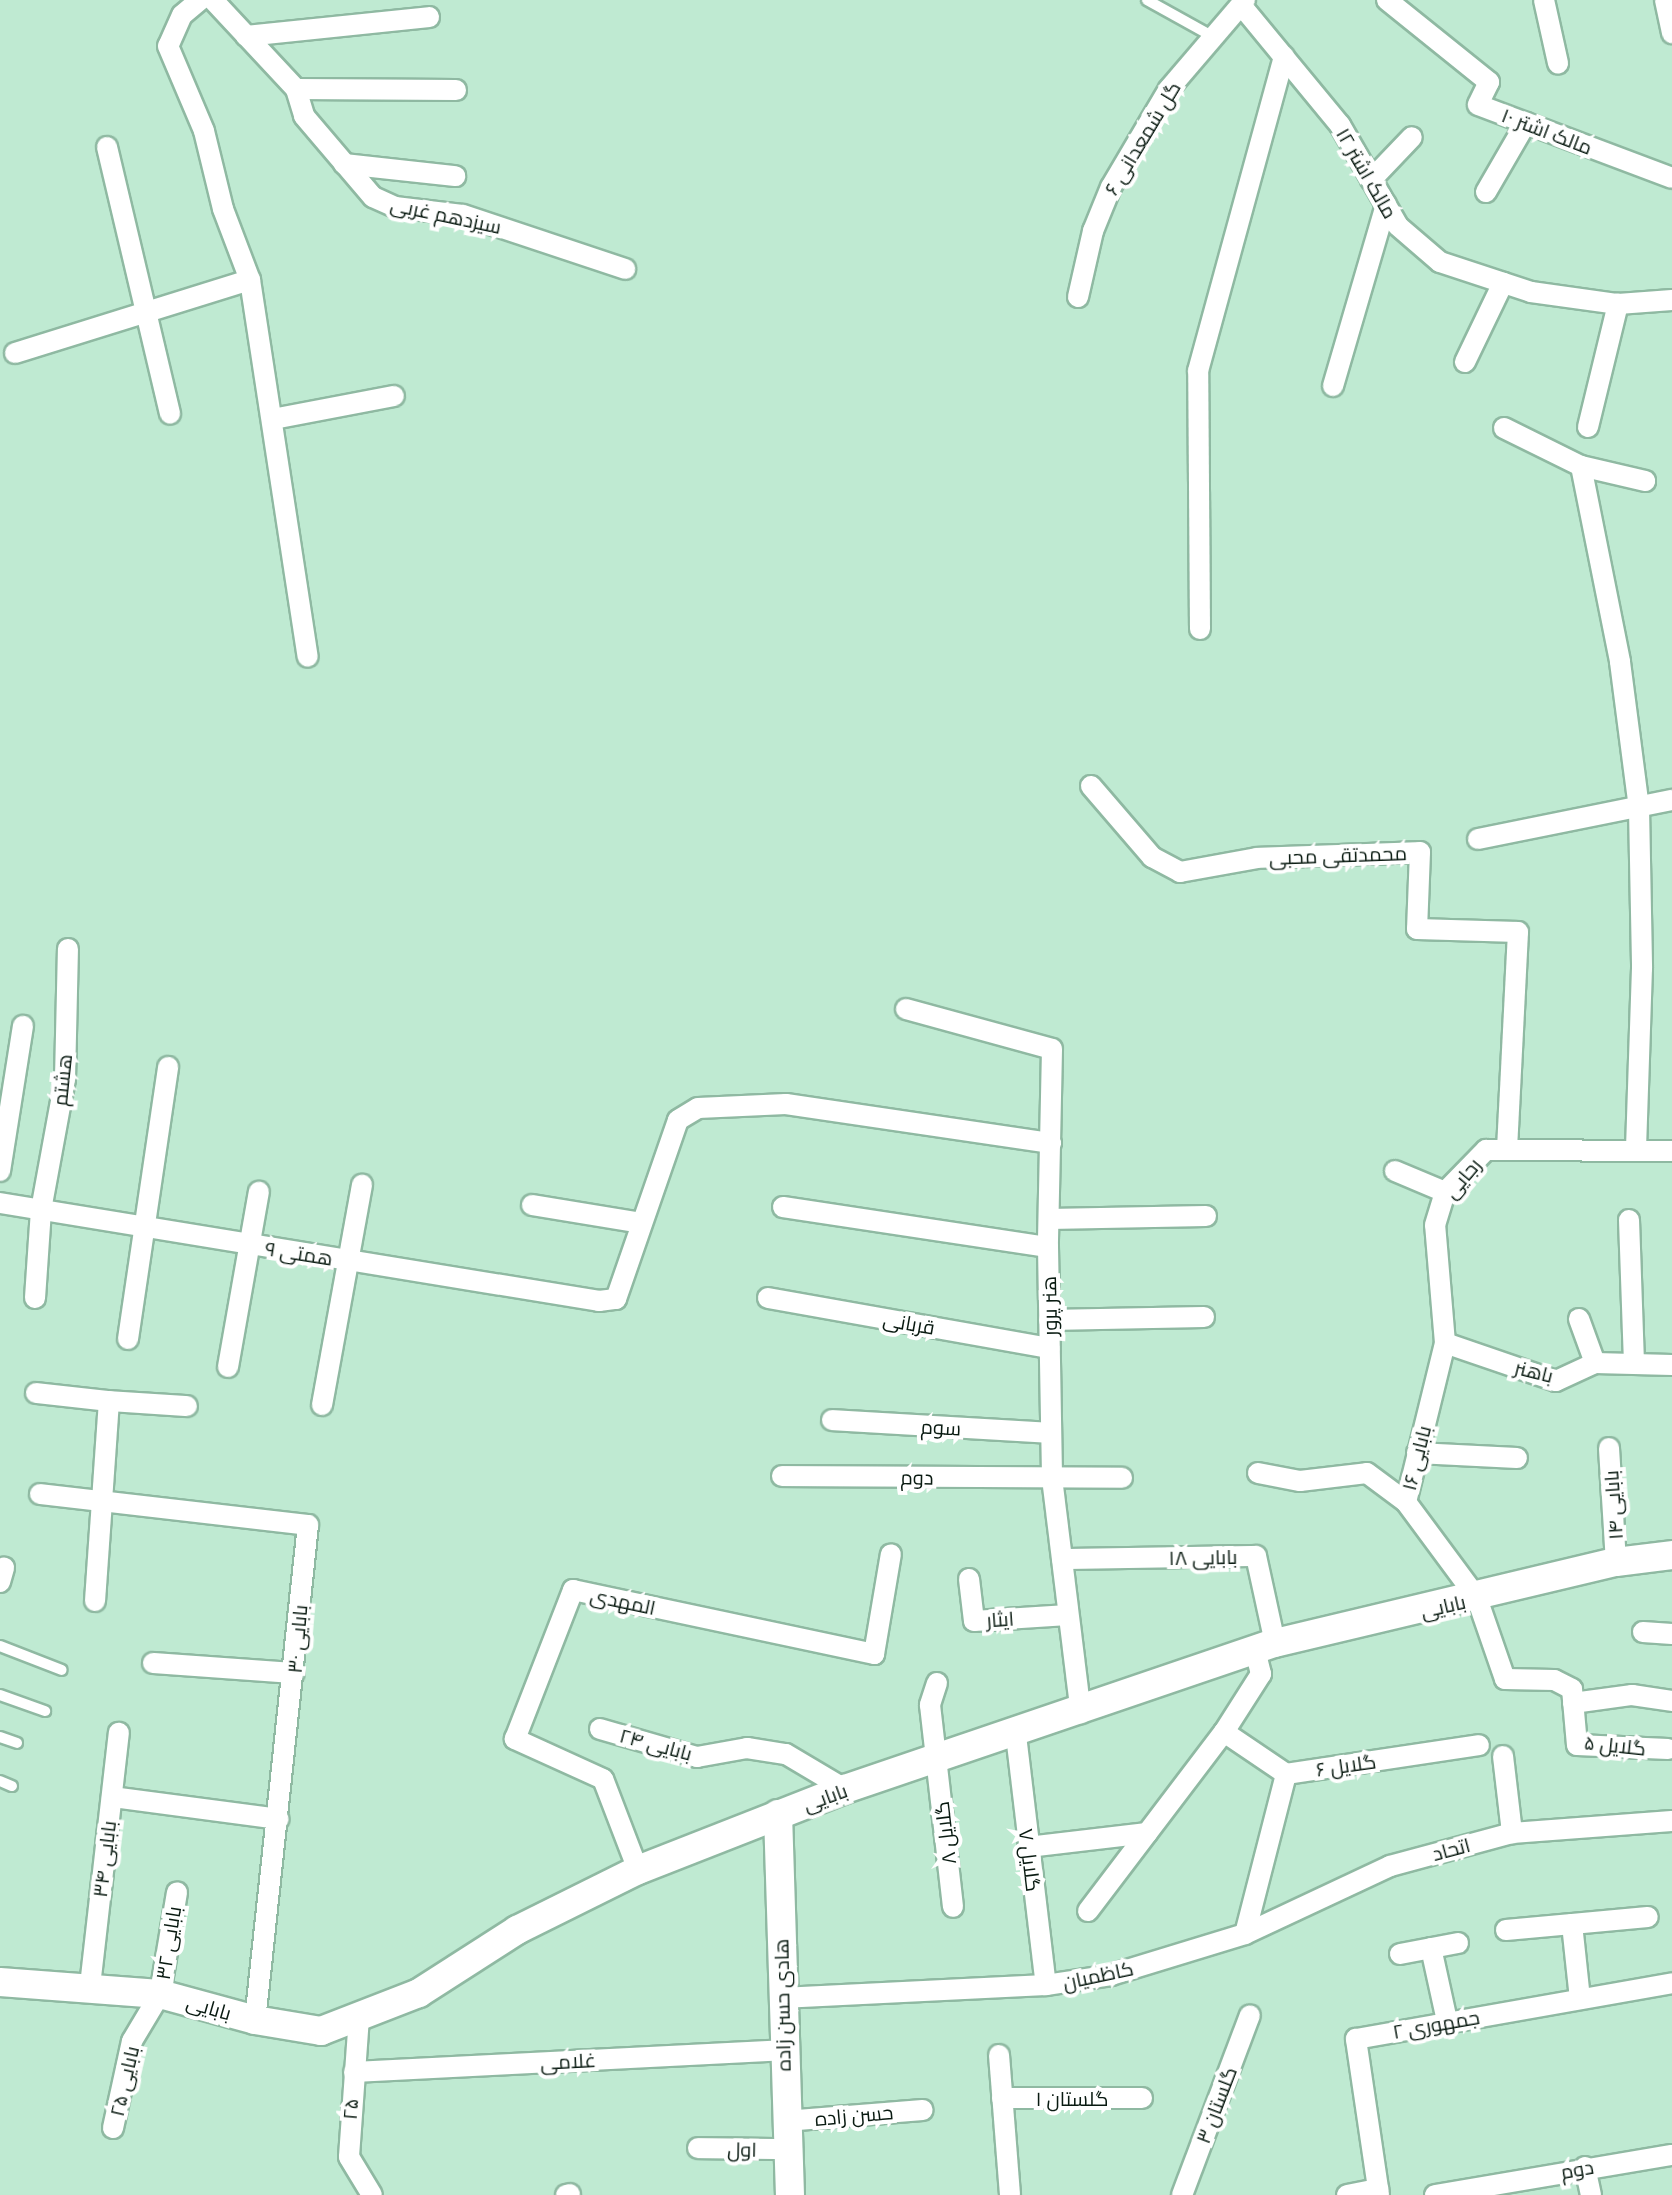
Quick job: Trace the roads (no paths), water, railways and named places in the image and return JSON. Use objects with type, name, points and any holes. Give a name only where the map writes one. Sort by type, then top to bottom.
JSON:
[{"type":"main road","name":"بابایی","points":[[0,1982],[90,1986],[160,1994],[255,2020],[321,2031],[419,1993],[517,1930],[638,1870],[845,1789],[1016,1735],[1265,1647],[1616,1562],[1672,1555]]},
{"type":"main road","name":"هادی حسن زاده","points":[[778,1814],[782,2050],[790,2195]]},
{"type":"street","points":[[200,0],[182,15],[168,46],[204,131],[223,209],[250,280],[308,657]]},
{"type":"street","name":"سیزدهم غربی","points":[[213,0],[296,89],[304,116],[373,197],[395,207],[463,215],[625,269]]},
{"type":"street","name":"مالک اشتر ۱۰","points":[[1387,0],[1489,82],[1478,105],[1672,178]]},
{"type":"street","points":[[1544,0],[1558,63]]},
{"type":"street","points":[[1665,0],[1672,33]]},
{"type":"street","name":"گل شمعدانی ۶","points":[[1078,297],[1093,231],[1111,187],[1169,89],[1243,2]]},
{"type":"street","name":"مالک اشتر ۱۲","points":[[1243,2],[1340,125],[1398,226],[1440,262],[1531,292],[1618,304],[1672,300]]},
{"type":"street","points":[[246,36],[429,17]]},
{"type":"street","points":[[1200,629],[1198,371],[1284,57]]},
{"type":"street","points":[[296,89],[456,90]]},
{"type":"street","points":[[1486,192],[1526,123]]},
{"type":"street","points":[[1371,180],[1412,137]]},
{"type":"street","points":[[107,147],[170,414]]},
{"type":"street","points":[[344,164],[455,176]]},
{"type":"street","points":[[1333,386],[1386,205]]},
{"type":"street","points":[[15,353],[250,280]]},
{"type":"street","points":[[1465,362],[1503,283]]},
{"type":"street","points":[[1588,427],[1618,304]]},
{"type":"street","points":[[273,419],[394,396]]},
{"type":"street","points":[[1504,428],[1581,466],[1645,481]]},
{"type":"street","points":[[1581,466],[1620,662],[1639,808],[1642,968],[1636,1150]]},
{"type":"street","name":"محمدتقی محبی","points":[[1091,786],[1152,857],[1180,872],[1257,858],[1420,852],[1417,929],[1518,932],[1507,1150]]},
{"type":"street","points":[[1478,839],[1672,800]]},
{"type":"street","name":"هشتم","points":[[35,1298],[41,1210],[65,1079],[68,949]]},
{"type":"street","name":"هنر پرور","points":[[906,1009],[1052,1049],[1048,1247],[1052,1478],[1081,1713]]},
{"type":"street","points":[[0,1171],[23,1026]]},
{"type":"street","points":[[128,1339],[141,1227],[168,1067]]},
{"type":"street","points":[[532,1205],[642,1223],[678,1120],[698,1108],[786,1104],[1051,1143]]},
{"type":"street","name":"رجایی","points":[[1445,1343],[1435,1225],[1445,1192],[1486,1150],[1672,1151]]},
{"type":"street","points":[[1395,1171],[1445,1192]]},
{"type":"street","points":[[322,1405],[362,1185]]},
{"type":"street","points":[[228,1367],[247,1244],[259,1192]]},
{"type":"street","name":"همتی ۹","points":[[0,1203],[599,1301],[616,1299],[642,1223]]},
{"type":"street","points":[[783,1207],[1048,1247]]},
{"type":"street","points":[[1049,1219],[1206,1216]]},
{"type":"street","points":[[1629,1220],[1634,1363]]},
{"type":"street","name":"قربانی","points":[[768,1298],[1050,1348]]},
{"type":"street","points":[[1049,1320],[1204,1317]]},
{"type":"street","points":[[1579,1319],[1595,1363]]},
{"type":"street","name":"باهنر","points":[[1445,1343],[1556,1381],[1595,1363],[1672,1365]]},
{"type":"street","name":"بابایی ۱۶","points":[[1445,1343],[1406,1502],[1477,1598]]},
{"type":"street","points":[[36,1393],[187,1406]]},
{"type":"street","points":[[95,1601],[105,1500],[109,1401]]},
{"type":"street","name":"سوم","points":[[832,1420],[1051,1433]]},
{"type":"street","name":"بابایی ۱۴","points":[[1609,1448],[1616,1562]]},
{"type":"street","points":[[1417,1453],[1517,1458]]},
{"type":"street","points":[[1258,1473],[1300,1481],[1367,1473],[1406,1502]]},
{"type":"street","name":"دوم","points":[[782,1476],[1122,1478]]},
{"type":"street","name":"بابایی ۳۰","points":[[40,1494],[308,1525],[279,1819],[255,2020]]},
{"type":"street","name":"المهدی","points":[[638,1870],[603,1779],[515,1739],[573,1590],[874,1654],[891,1554]]},
{"type":"street","name":"بابایی ۱۸","points":[[1062,1559],[1256,1556],[1265,1647]]},
{"type":"street","name":"ایثار","points":[[969,1579],[974,1621],[1068,1615]]},
{"type":"street","name":"گلایل ۵","points":[[1477,1598],[1505,1679],[1554,1680],[1572,1689],[1577,1745],[1668,1749]]},
{"type":"street","points":[[1643,1632],[1672,1634]]},
{"type":"street","points":[[1088,1911],[1224,1732],[1261,1674],[1265,1647]]},
{"type":"street","points":[[153,1663],[294,1673]]},
{"type":"street","name":"گلایل ۸","points":[[937,1683],[930,1705],[953,1907]]},
{"type":"street","points":[[1573,1703],[1632,1695],[1672,1701]]},
{"type":"street","name":"بابایی ۲۴","points":[[600,1729],[697,1757],[747,1748],[786,1754],[845,1789]]},
{"type":"street","points":[[1224,1732],[1286,1774],[1245,1934]]},
{"type":"street","name":"بابایی ۳۴","points":[[90,1986],[119,1733]]},
{"type":"street","name":"گلایل ۷","points":[[1016,1735],[1046,1985]]},
{"type":"street","name":"گلایل ۶","points":[[1286,1774],[1479,1745]]},
{"type":"street","points":[[1503,1756],[1512,1833]]},
{"type":"street","points":[[112,1797],[279,1819]]},
{"type":"street","name":"اتحاد","points":[[1245,1934],[1390,1866],[1512,1833],[1672,1821]]},
{"type":"street","points":[[1028,1847],[1147,1833]]},
{"type":"street","name":"بابایی ۳۲","points":[[160,1994],[177,1892]]},
{"type":"street","points":[[1506,1930],[1648,1917]]},
{"type":"street","points":[[1572,1924],[1580,1999]]},
{"type":"street","name":"کاظمیان","points":[[781,1998],[1046,1985],[1111,1975],[1245,1934]]},
{"type":"street","points":[[1400,1954],[1458,1943]]},
{"type":"street","points":[[1431,1948],[1447,2021]]},
{"type":"street","name":"جمهوری ۲","points":[[1379,2192],[1356,2039],[1672,1983]]},
{"type":"street","name":"بابایی ۲۵","points":[[113,2128],[132,2041],[160,1994]]},
{"type":"street","name":"گلستان ۳","points":[[1182,2195],[1250,2015]]},
{"type":"street","name":"۲۵","points":[[359,2017],[349,2157],[372,2195]]},
{"type":"street","name":"غلامی","points":[[354,2072],[782,2050]]},
{"type":"street","points":[[999,2055],[1010,2195]]},
{"type":"street","name":"گلستان ۱","points":[[1002,2098],[1142,2098]]},
{"type":"street","name":"حسن زاده","points":[[785,2135],[923,2110]]},
{"type":"street","name":"اول","points":[[698,2148],[785,2135]]},
{"type":"street","name":"دوم","points":[[1435,2195],[1585,2167],[1672,2155]]},
{"type":"street","points":[[1585,2167],[1591,2195]]},
{"type":"street","points":[[1347,2195],[1379,2192]]},
{"type":"lane","points":[[1147,0],[1212,36]]},
{"type":"lane","points":[[0,1646],[62,1670]]},
{"type":"lane","points":[[0,1695],[45,1711]]},
{"type":"lane","points":[[0,1737],[17,1743]]},
{"type":"lane","points":[[0,1781],[12,1786]]}]
